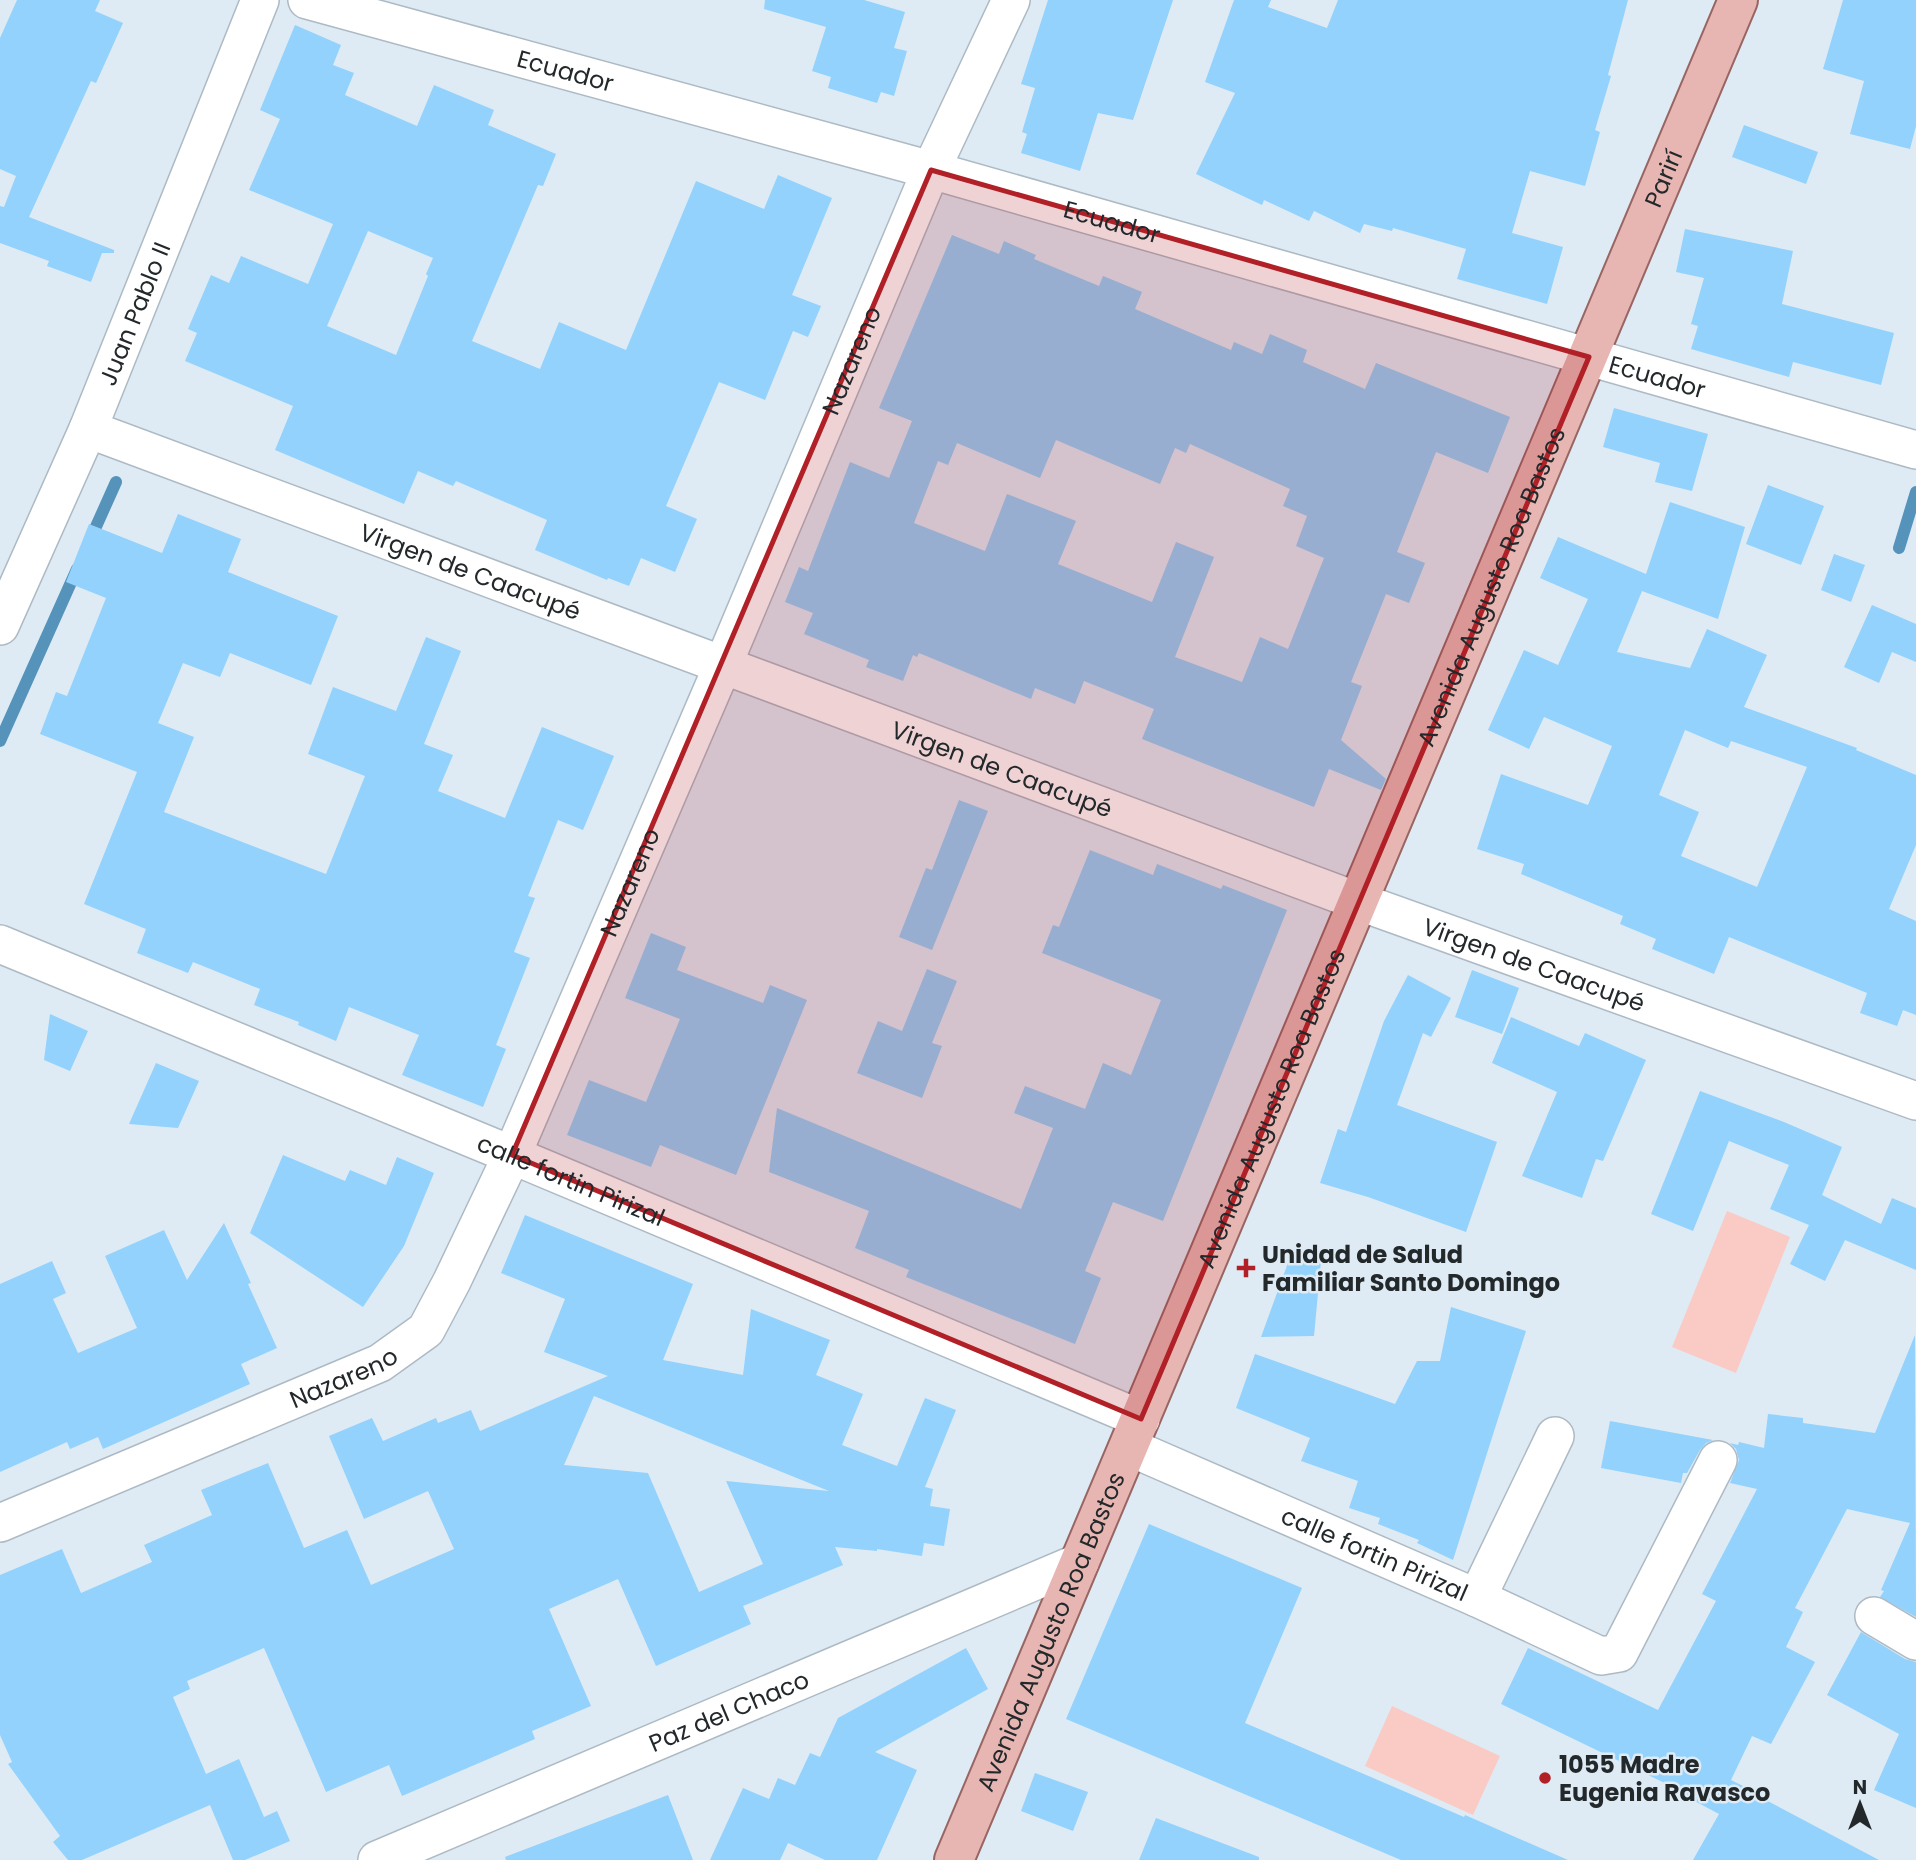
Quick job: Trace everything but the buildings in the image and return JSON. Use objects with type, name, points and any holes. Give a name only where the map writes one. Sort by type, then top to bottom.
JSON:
[{"type":"main road","name":"Parirí","points":[[1590,357],[1738,0]]},
{"type":"main road","name":"Avenida Augusto Roa Bastos","points":[[954,1860],[1590,357]]},
{"type":"street","name":"Juan Pablo II","points":[[0,626],[88,429],[260,0]]},
{"type":"street","name":"Ecuador","points":[[307,0],[931,170],[1900,445]]},
{"type":"street","name":"Nazareno","points":[[0,1523],[380,1363],[425,1330],[452,1281],[512,1155],[723,665],[931,170],[1011,0]]},
{"type":"street","name":"Virgen de Caacupé","points":[[88,429],[1360,902],[1916,1101]]},
{"type":"street","name":"calle fortin Pirizal","points":[[0,944],[512,1155],[1135,1433],[1601,1656],[1619,1653],[1718,1460]]},
{"type":"street","points":[[1477,1598],[1555,1436]]},
{"type":"street","name":"Paz del Chaco","points":[[377,1860],[1080,1562]]},
{"type":"street","points":[[1874,1616],[1916,1641]]},
{"type":"highlighted area","points":[[931,170],[1589,357],[1141,1419],[512,1155]]},
{"type":"shaded area","points":[[1727,1211],[1790,1237],[1736,1373],[1672,1347]]},
{"type":"shaded area","points":[[1392,1706],[1500,1756],[1473,1815],[1365,1766]]},
{"type":"waterway","points":[[90,540],[116,482]]},
{"type":"waterway","points":[[1899,548],[1916,492]]},
{"type":"waterway","points":[[0,741],[77,569]]},
{"type":"place","name":"Unidad de Salud Familiar Santo Domingo","points":[[1246,1268]]},
{"type":"place","name":"1055 Madre Eugenia Ravasco","points":[[1545,1778]]}]
